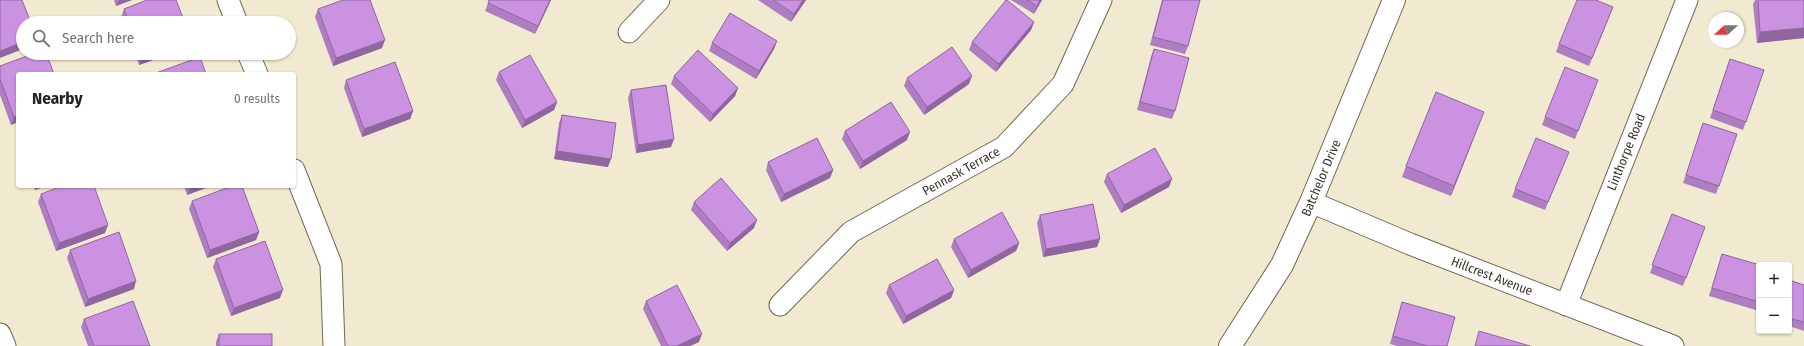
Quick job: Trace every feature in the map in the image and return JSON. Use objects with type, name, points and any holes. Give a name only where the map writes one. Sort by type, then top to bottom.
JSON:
[{"type":"street","points":[[228,0],[234,16]]},
{"type":"street","points":[[629,32],[659,0]]},
{"type":"street","name":"Pennask Terrace","points":[[780,305],[851,232],[1004,147],[1063,84],[1101,0]]},
{"type":"street","name":"Batchelor Drive","points":[[1230,346],[1282,265],[1311,202],[1394,0]]},
{"type":"street","name":"Linthorpe Road","points":[[1566,305],[1687,0]]},
{"type":"street","points":[[251,60],[256,72]]},
{"type":"street","points":[[296,175],[331,264],[334,346]]},
{"type":"street","name":"Hillcrest Avenue","points":[[1311,202],[1410,244],[1673,346]]},
{"type":"street","points":[[0,334],[5,346]]},
{"type":"building","points":[[0,0],[22,0],[28,16],[16,16],[16,45],[0,51]]},
{"type":"building","points":[[147,0],[176,0],[182,16],[126,16],[124,9]]},
{"type":"building","points":[[343,0],[370,0],[385,40],[336,58],[318,9]]},
{"type":"building","points":[[489,0],[550,0],[538,26],[488,3]]},
{"type":"building","points":[[773,0],[803,0],[794,14]]},
{"type":"building","points":[[1006,0],[1034,22],[999,64],[972,42]]},
{"type":"building","points":[[1027,0],[1040,0],[1037,6]]},
{"type":"building","points":[[1163,0],[1200,0],[1188,46],[1153,37]]},
{"type":"building","points":[[1577,0],[1596,0],[1613,7],[1592,58],[1559,44]]},
{"type":"building","points":[[1758,0],[1804,0],[1804,28],[1760,32]]},
{"type":"building","points":[[730,13],[777,41],[759,71],[712,43]]},
{"type":"building","points":[[952,47],[972,76],[927,107],[907,78]]},
{"type":"building","points":[[1154,49],[1189,58],[1175,111],[1140,102]]},
{"type":"building","points":[[698,50],[738,88],[713,114],[674,76]]},
{"type":"building","points":[[530,55],[557,102],[525,120],[499,72]]},
{"type":"building","points":[[1730,59],[1764,70],[1746,122],[1713,110]]},
{"type":"building","points":[[16,60],[49,60],[53,72],[16,72],[16,116],[14,117],[0,79],[0,66]]},
{"type":"building","points":[[192,60],[201,60],[205,72],[159,72]]},
{"type":"building","points":[[395,62],[413,111],[364,129],[346,80]]},
{"type":"building","points":[[1565,67],[1598,80],[1578,131],[1545,117]]},
{"type":"building","points":[[666,85],[674,139],[638,145],[631,90]]},
{"type":"building","points":[[1436,92],[1484,112],[1454,186],[1406,166]]},
{"type":"building","points":[[891,102],[910,132],[863,161],[845,131]]},
{"type":"building","points":[[562,115],[616,123],[611,159],[557,151]]},
{"type":"building","points":[[1703,123],[1737,134],[1719,186],[1686,175]]},
{"type":"building","points":[[817,138],[833,170],[784,194],[768,162]]},
{"type":"building","points":[[1536,138],[1569,152],[1548,202],[1515,189]]},
{"type":"building","points":[[1155,148],[1172,179],[1124,205],[1107,174]]},
{"type":"building","points":[[721,178],[757,220],[730,243],[694,202]]},
{"type":"building","points":[[57,188],[95,188],[108,225],[59,243],[41,194]]},
{"type":"building","points":[[227,188],[243,188],[259,232],[210,250],[192,201]]},
{"type":"building","points":[[1093,204],[1100,239],[1046,249],[1040,215]]},
{"type":"building","points":[[1002,212],[1019,243],[971,270],[954,239]]},
{"type":"building","points":[[1672,214],[1705,227],[1686,278],[1652,265]]},
{"type":"building","points":[[119,232],[136,281],[88,299],[70,250]]},
{"type":"building","points":[[265,241],[283,290],[234,308],[216,259]]},
{"type":"building","points":[[1722,254],[1756,264],[1756,301],[1712,288]]},
{"type":"building","points":[[937,259],[954,290],[906,316],[889,285]]},
{"type":"building","points":[[1792,281],[1804,285],[1804,322],[1792,319]]},
{"type":"building","points":[[677,285],[702,334],[677,346],[668,346],[646,301]]},
{"type":"building","points":[[133,301],[150,346],[94,346],[84,319]]},
{"type":"building","points":[[1402,302],[1455,317],[1447,346],[1427,346],[1393,336]]},
{"type":"building","points":[[1479,331],[1530,346],[1475,346]]},
{"type":"building","points":[[219,334],[272,334],[272,346],[219,346]]}]
